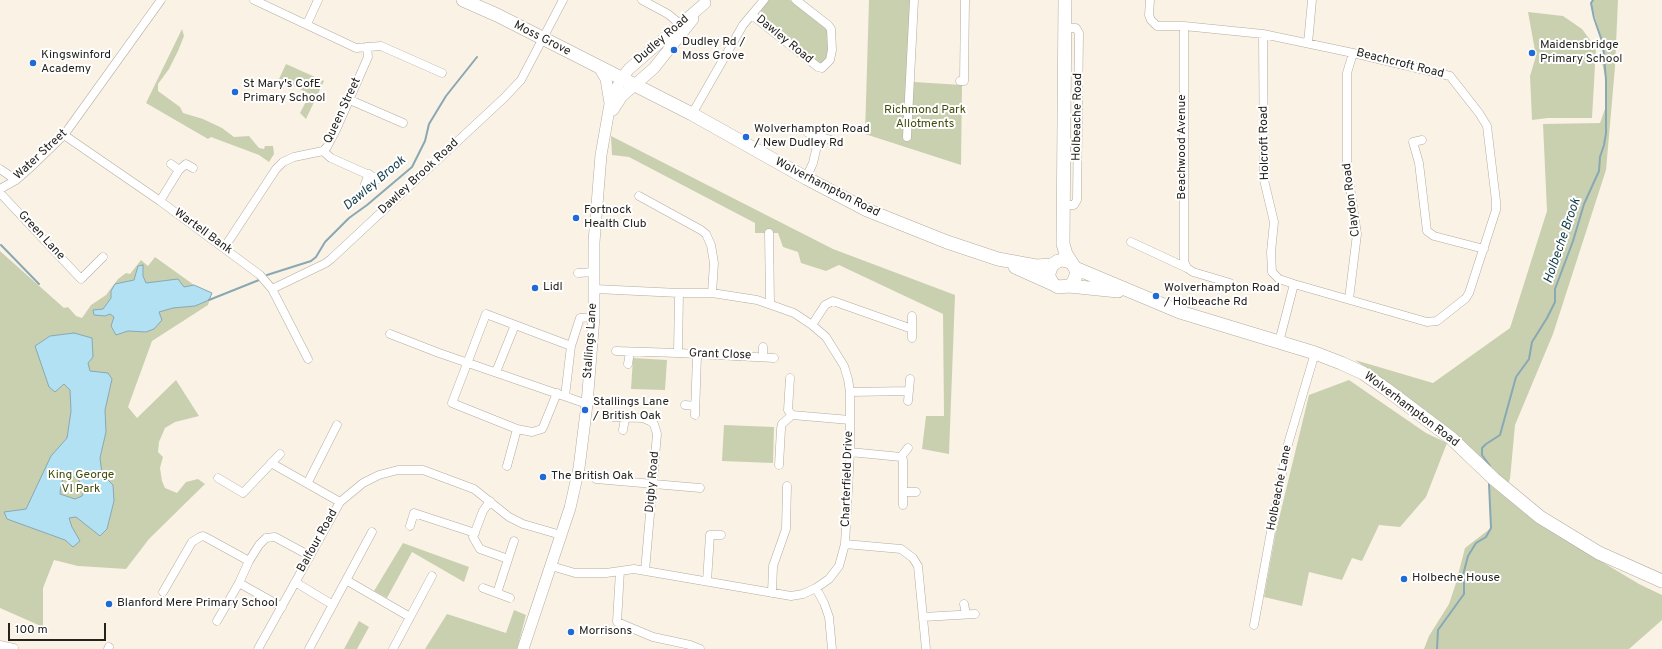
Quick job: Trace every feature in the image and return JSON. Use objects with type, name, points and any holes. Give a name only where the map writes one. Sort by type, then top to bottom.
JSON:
[{"type":"highway","name":"Moss Grove","points":[[463,0],[480,3],[542,40],[621,79]]},
{"type":"highway","name":"Holbeache Road","points":[[1065,0],[1064,250],[1073,265]]},
{"type":"highway","name":"Wolverhampton Road","points":[[621,79],[692,114],[806,178],[867,210],[901,224],[998,259],[1053,284]]},
{"type":"highway","name":"Holbeache Road","points":[[1053,265],[1063,209]]},
{"type":"highway","name":"Wolverhampton Road","points":[[998,259],[1036,266],[1053,265]]},
{"type":"highway","points":[[1062,260],[1073,265],[1076,278],[1069,286],[1058,287],[1051,281],[1049,273],[1053,265],[1062,260]]},
{"type":"highway","name":"Wolverhampton Road","points":[[1073,265],[1132,293],[1187,315],[1315,352],[1363,373],[1452,438],[1494,479],[1540,517],[1599,553],[1662,581]]},
{"type":"highway","name":"Wolverhampton Road","points":[[1069,286],[1132,293]]},
{"type":"main road","name":"Dudley Road","points":[[621,79],[629,69],[706,2]]},
{"type":"main road","name":"Dudley Road","points":[[633,86],[654,68],[706,2]]},
{"type":"main road","points":[[599,67],[606,79],[610,104]]},
{"type":"main road","points":[[654,68],[651,83],[658,97]]},
{"type":"main road","name":"Stallings Lane","points":[[523,649],[570,508],[579,468],[587,404],[594,317],[594,242],[600,169],[606,120],[610,104],[621,79]]},
{"type":"main road","name":"Stallings Lane","points":[[606,120],[622,96],[633,86]]},
{"type":"street","name":"Water Street","points":[[0,189],[16,180],[64,135],[160,0]]},
{"type":"street","points":[[254,0],[356,48],[380,46],[441,73]]},
{"type":"street","points":[[307,24],[318,0]]},
{"type":"street","name":"Dawley Brook Road","points":[[272,289],[326,264],[518,84],[564,0]]},
{"type":"street","points":[[642,0],[668,14],[680,24]]},
{"type":"street","points":[[692,114],[743,25],[764,0]]},
{"type":"street","name":"Dawley Road","points":[[752,15],[818,67],[822,68],[830,60],[832,50],[831,29],[796,0]]},
{"type":"street","points":[[907,136],[914,0]]},
{"type":"street","points":[[964,81],[965,0]]},
{"type":"street","name":"Beachcroft Road","points":[[1150,0],[1149,16],[1154,24],[1162,27],[1184,26],[1263,34],[1450,76],[1479,113],[1487,126],[1496,210],[1469,293],[1466,298],[1437,321],[1427,322],[1294,284],[1279,279],[1276,275]]},
{"type":"street","points":[[1308,43],[1312,0]]},
{"type":"street","name":"Beachwood Avenue","points":[[1184,26],[1184,261],[1187,268]]},
{"type":"street","name":"Holcroft Road","points":[[1263,34],[1264,180],[1274,222],[1271,264],[1272,272],[1276,275]]},
{"type":"street","name":"Queen Street","points":[[224,248],[276,169],[283,162],[294,157],[323,151],[336,130],[350,100],[368,57],[367,47]]},
{"type":"street","name":"Claydon Road","points":[[1350,299],[1357,234],[1346,167],[1347,74],[1353,53]]},
{"type":"street","points":[[350,100],[403,123]]},
{"type":"street","points":[[808,133],[831,140]]},
{"type":"street","name":"Wartell Bank","points":[[64,135],[160,201],[260,275],[272,289],[308,359]]},
{"type":"street","points":[[806,178],[813,163],[819,137]]},
{"type":"street","points":[[1422,140],[1413,142],[1418,163],[1427,231],[1434,236],[1484,249]]},
{"type":"street","points":[[323,151],[331,158],[378,179]]},
{"type":"street","points":[[171,164],[179,170]]},
{"type":"street","points":[[160,201],[179,170],[186,164],[193,168]]},
{"type":"street","points":[[0,170],[16,180]]},
{"type":"street","points":[[365,184],[369,174]]},
{"type":"street","name":"Green Lane","points":[[0,193],[81,280],[103,257]]},
{"type":"street","points":[[639,196],[706,234],[711,245],[713,259],[712,293]]},
{"type":"street","points":[[769,233],[770,303]]},
{"type":"street","points":[[1131,242],[1193,272],[1230,283]]},
{"type":"street","points":[[578,273],[594,272]]},
{"type":"street","points":[[1279,342],[1294,284]]},
{"type":"street","name":"Charterfield Drive","points":[[551,566],[575,573],[606,573],[634,569],[707,580],[791,596],[803,594],[823,585],[834,574],[839,566],[845,544],[850,452],[850,392],[844,366],[837,352],[826,337],[794,313],[770,303],[757,300],[712,293],[595,289]]},
{"type":"street","points":[[678,353],[679,293]]},
{"type":"street","points":[[812,325],[825,305],[833,300],[912,329]]},
{"type":"street","points":[[572,346],[486,314],[452,403],[518,429],[532,432],[542,428],[561,395],[580,318],[594,317]]},
{"type":"street","points":[[912,316],[912,338]]},
{"type":"street","points":[[496,372],[515,325]]},
{"type":"street","points":[[390,334],[468,363],[587,404]]},
{"type":"street","name":"Grant Close","points":[[763,347],[763,357]]},
{"type":"street","name":"Grant Close","points":[[616,352],[678,353],[774,358]]},
{"type":"street","points":[[628,364],[630,352]]},
{"type":"street","name":"Holbeache Lane","points":[[1254,625],[1288,444],[1315,352]]},
{"type":"street","points":[[695,415],[697,355]]},
{"type":"street","points":[[790,378],[788,410],[792,415],[850,420]]},
{"type":"street","points":[[908,401],[910,379]]},
{"type":"street","points":[[850,392],[909,391]]},
{"type":"street","points":[[686,405],[695,406]]},
{"type":"street","points":[[779,465],[782,424],[792,415]]},
{"type":"street","name":"Digby Road","points":[[613,417],[643,418],[650,421],[657,434],[654,483],[645,571]]},
{"type":"street","points":[[624,430],[625,418]]},
{"type":"street","points":[[308,482],[338,425]]},
{"type":"street","points":[[507,466],[518,429]]},
{"type":"street","points":[[901,457],[908,448]]},
{"type":"street","points":[[850,452],[901,457]]},
{"type":"street","points":[[218,478],[243,493],[280,454]]},
{"type":"street","points":[[901,457],[903,460],[903,505]]},
{"type":"street","points":[[272,463],[308,482],[340,502]]},
{"type":"street","name":"Balfour Road","points":[[258,649],[340,502],[362,483],[379,475],[398,470],[423,470],[474,489],[509,517],[523,524],[561,535]]},
{"type":"street","points":[[596,478],[700,488]]},
{"type":"street","points":[[772,593],[773,566],[786,529],[787,486]]},
{"type":"street","points":[[904,492],[916,492]]},
{"type":"street","points":[[490,501],[483,511],[473,537],[474,541],[480,548],[508,559]]},
{"type":"street","points":[[410,526],[414,513],[475,532]]},
{"type":"street","points":[[309,649],[372,532]]},
{"type":"street","points":[[707,580],[710,535],[721,535]]},
{"type":"street","points":[[163,592],[192,542],[200,537],[203,536],[249,561]]},
{"type":"street","points":[[217,621],[239,583],[249,561],[264,540],[271,537],[310,556]]},
{"type":"street","points":[[497,593],[514,541]]},
{"type":"street","points":[[845,544],[901,549],[913,558],[918,566],[926,649]]},
{"type":"street","points":[[620,571],[617,622],[653,637],[690,645],[700,649]]},
{"type":"street","points":[[393,649],[432,576]]},
{"type":"street","points":[[346,580],[410,617]]},
{"type":"street","points":[[295,582],[333,604]]},
{"type":"street","points":[[239,583],[282,607]]},
{"type":"street","points":[[484,588],[510,598]]},
{"type":"street","points":[[816,588],[829,617],[832,649]]},
{"type":"street","points":[[964,604],[966,614]]},
{"type":"street","points":[[923,617],[975,614]]},
{"type":"street","points":[[3,646],[14,648]]},
{"type":"green space","points":[[768,0],[790,0],[828,29],[829,54],[822,66],[761,19],[761,11]]},
{"type":"green space","name":"Richmond Park Allotments","points":[[869,0],[914,0],[914,82],[962,85],[961,165],[865,134]]},
{"type":"green space","points":[[1593,0],[1618,0],[1615,67],[1606,170],[1553,334],[1515,425],[1510,479],[1508,484],[1428,413],[1355,360],[1433,383],[1510,328],[1547,211],[1543,124],[1600,123],[1606,106],[1606,80],[1602,63],[1603,44],[1591,3]]},
{"type":"green space","points":[[1528,12],[1563,16],[1582,29],[1596,48],[1592,118],[1548,118],[1532,120],[1530,76],[1536,56]]},
{"type":"green space","points":[[182,29],[184,36],[169,69],[158,84],[158,91],[180,107],[183,113],[203,119],[222,128],[234,137],[249,136],[259,148],[264,149],[265,146],[273,146],[274,154],[269,162],[259,155],[211,137],[208,139],[146,103]]},
{"type":"green space","points":[[286,64],[324,81],[306,119],[300,113],[310,94],[279,79]]},
{"type":"green space","points":[[611,136],[833,249],[955,295],[949,454],[922,449],[926,416],[944,416],[943,314],[839,265],[826,271],[801,263],[798,252],[783,247],[778,233],[755,233],[755,223],[629,157],[612,155]]},
{"type":"green space","name":"King George VI Park","points":[[0,251],[64,308],[68,307],[76,316],[82,318],[91,305],[106,295],[118,279],[126,273],[130,274],[141,260],[148,266],[155,257],[194,285],[212,293],[208,305],[152,341],[128,407],[137,418],[176,380],[199,416],[175,422],[165,428],[159,442],[158,452],[163,457],[160,468],[162,481],[165,488],[177,493],[186,482],[198,479],[205,484],[149,539],[126,569],[78,566],[54,560],[43,588],[43,627],[0,608]]},
{"type":"green space","points":[[633,358],[667,360],[665,390],[631,389]]},
{"type":"green space","points":[[1349,380],[1426,433],[1447,443],[1426,497],[1400,527],[1379,525],[1362,561],[1352,558],[1342,580],[1309,572],[1302,606],[1264,597],[1276,531],[1309,395]]},
{"type":"green space","points":[[724,425],[774,427],[773,463],[722,461]]},
{"type":"green space","points":[[1489,484],[1534,521],[1639,584],[1662,595],[1662,620],[1629,649],[1424,649],[1429,636],[1449,604],[1465,548],[1491,528]]},
{"type":"green space","points":[[403,543],[469,567],[464,582],[412,552],[387,598],[374,591]]},
{"type":"green space","points":[[514,610],[526,615],[517,649],[425,649],[447,614],[506,633]]},
{"type":"green space","points":[[359,621],[369,627],[357,649],[344,649]]},
{"type":"water","points":[[143,265],[143,276],[146,283],[178,279],[184,287],[194,285],[212,293],[209,300],[195,306],[173,308],[159,312],[162,320],[154,329],[146,332],[128,331],[116,335],[111,326],[114,317],[110,314],[105,316],[94,315],[93,310],[103,309],[111,298],[111,291],[115,284],[134,280],[138,266]]},
{"type":"water","points":[[74,333],[92,338],[93,357],[88,363],[90,371],[108,373],[112,379],[105,410],[106,432],[100,458],[102,474],[113,485],[114,501],[107,529],[100,536],[76,517],[69,518],[80,541],[73,547],[65,540],[7,519],[4,512],[26,509],[51,456],[67,438],[71,411],[70,390],[64,384],[55,392],[49,387],[35,346],[50,336]],"holes":[[[65,474],[77,478],[84,491],[82,496],[75,499],[60,494],[61,484]]]},
{"type":"waterway","name":"Holbeche Brook","points":[[1490,468],[1482,455],[1482,448],[1500,435],[1516,377],[1529,359],[1532,342],[1555,302],[1555,289],[1573,241],[1584,204],[1599,171],[1600,157],[1606,133],[1606,80],[1603,44],[1594,18],[1591,3],[1593,0]]},
{"type":"waterway","name":"Dawley Brook","points":[[267,275],[311,261],[316,257],[325,242],[349,218],[367,205],[412,167],[425,141],[429,124],[446,96],[477,57]]},
{"type":"waterway","points":[[1,245],[39,284]]},
{"type":"waterway","name":"Dawley Brook","points":[[209,300],[259,280]]},
{"type":"waterway","name":"Holbeche Brook","points":[[1437,649],[1438,630],[1464,594],[1463,575],[1468,556],[1476,543],[1486,537],[1491,528],[1489,484]]},
{"type":"place","name":"Dudley Rd / Moss Grove","points":[[674,50]]},
{"type":"place","name":"Maidensbridge Primary School","points":[[1532,53]]},
{"type":"place","name":"Kingswinford Academy","points":[[33,63]]},
{"type":"place","name":"St Mary's CofE Primary School","points":[[235,92]]},
{"type":"place","name":"Wolverhampton Road / New Dudley Rd","points":[[746,137]]},
{"type":"place","name":"Fortnock Health Club","points":[[576,218]]},
{"type":"place","name":"Lidl","points":[[535,288]]},
{"type":"place","name":"Wolverhampton Road / Holbeache Rd","points":[[1156,296]]},
{"type":"place","name":"Stallings Lane / British Oak","points":[[585,410]]},
{"type":"place","name":"The British Oak","points":[[543,477]]},
{"type":"place","name":"Holbeche House","points":[[1404,579]]},
{"type":"place","name":"Blanford Mere Primary School","points":[[109,604]]},
{"type":"place","name":"Morrisons","points":[[571,632]]}]
